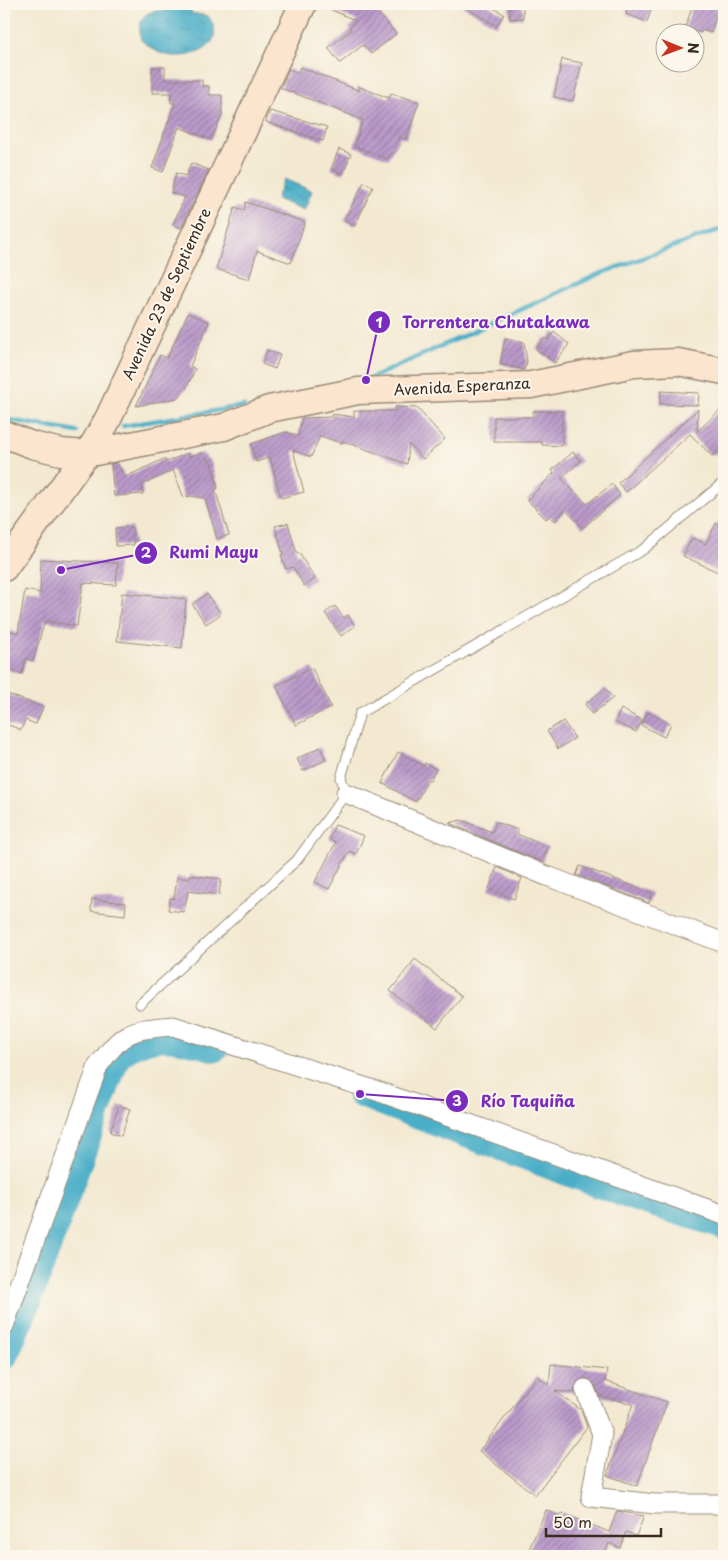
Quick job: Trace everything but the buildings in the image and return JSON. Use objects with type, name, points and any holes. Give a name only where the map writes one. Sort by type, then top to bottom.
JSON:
[{"type":"main road","name":"Avenida 23 de Septiembre","points":[[4,568],[90,448],[108,419],[303,4]]},
{"type":"main road","name":"Avenida Esperanza","points":[[4,434],[32,445],[61,452],[224,427],[269,409],[358,391],[531,385],[634,364],[678,362],[724,371]]},
{"type":"street","points":[[346,793],[547,876],[724,943]]},
{"type":"street","points":[[4,1326],[98,1066],[117,1041],[138,1029],[173,1026],[380,1092],[724,1215]]},
{"type":"street","points":[[585,1389],[602,1434],[591,1497],[655,1504],[724,1504]]},
{"type":"lane","points":[[140,1004],[296,860],[346,793],[341,778],[360,713],[644,549],[724,482]]},
{"type":"water","points":[[166,4],[192,4],[191,13],[208,16],[214,27],[214,37],[210,44],[193,54],[170,56],[157,52],[141,40],[140,26],[144,16],[153,11],[167,11]]},
{"type":"water","points":[[284,179],[312,191],[304,210],[276,199]]},
{"type":"waterway","points":[[367,380],[599,274],[724,228]]},
{"type":"waterway","points":[[123,426],[244,406]]},
{"type":"waterway","points":[[4,419],[77,432]]},
{"type":"waterway","points":[[4,1356],[27,1303],[117,1055],[142,1042],[153,1038],[165,1037],[188,1040],[215,1048]]},
{"type":"waterway","points":[[361,1094],[633,1197],[724,1225]]},
{"type":"place","name":"Torrentera Chutakawa","points":[[366,380]]},
{"type":"place","name":"Rumi Mayu","points":[[61,570]]},
{"type":"place","name":"Río Taquiña","points":[[360,1094]]}]
